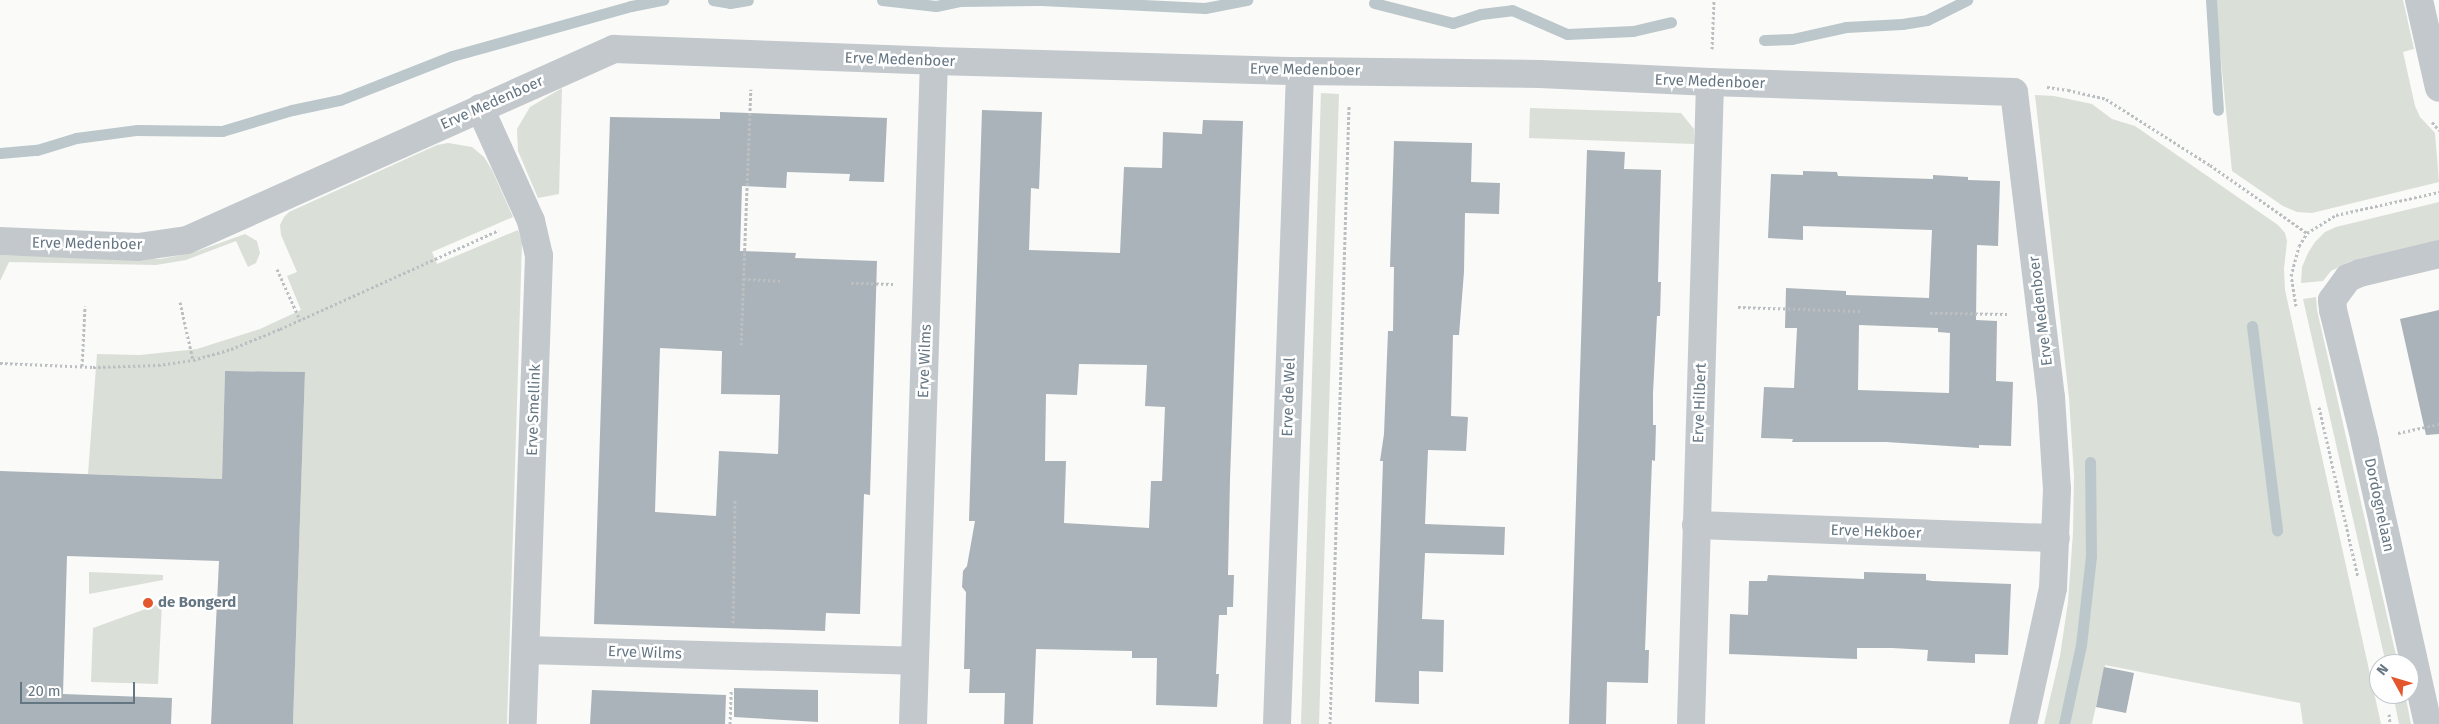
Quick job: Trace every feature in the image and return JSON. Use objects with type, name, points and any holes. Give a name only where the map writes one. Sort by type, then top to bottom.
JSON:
[{"type":"street","points":[[2419,0],[2439,88]]},
{"type":"street","name":"Erve Medenboer","points":[[0,241],[138,247],[187,240],[614,49],[934,61],[1300,71],[1540,74],[1710,82],[2014,92],[2052,406],[2057,489],[2053,588],[2023,724]]},
{"type":"street","name":"Erve Wilms","points":[[913,724],[934,61]]},
{"type":"street","name":"Erve de Wel","points":[[1277,724],[1300,71]]},
{"type":"street","name":"Erve Hilbert","points":[[1691,724],[1710,82]]},
{"type":"street","name":"Erve Smellink","points":[[480,108],[529,216],[539,256],[523,724]]},
{"type":"street","name":"Dordognelaan","points":[[2428,724],[2365,441],[2332,310],[2332,300],[2348,278],[2360,273],[2439,254]]},
{"type":"street","name":"Erve Hekboer","points":[[1696,525],[2056,538]]},
{"type":"street","name":"Erve Wilms","points":[[526,650],[914,662]]},
{"type":"path","points":[[1710,82],[1714,0]]},
{"type":"path","points":[[741,345],[752,54]]},
{"type":"path","points":[[1330,724],[1350,71]]},
{"type":"path","points":[[2014,92],[2037,86],[2068,90],[2106,99],[2210,165],[2307,232],[2336,216],[2439,192]]},
{"type":"path","points":[[0,363],[82,366],[158,365],[193,360],[231,348],[300,320],[529,216]]},
{"type":"path","points":[[277,269],[300,320]]},
{"type":"path","points":[[743,280],[780,281]]},
{"type":"path","points":[[851,283],[927,285]]},
{"type":"path","points":[[180,302],[193,360]]},
{"type":"path","points":[[82,366],[85,306]]},
{"type":"path","points":[[1703,306],[1860,311]]},
{"type":"path","points":[[1930,313],[2041,315]]},
{"type":"path","points":[[2365,441],[2439,424]]},
{"type":"path","points":[[730,724],[734,500]]},
{"type":"shaded area","points":[[2215,0],[2403,0],[2414,49],[2403,52],[2415,106],[2420,117],[2435,133],[2439,182],[2312,213],[2297,212],[2283,206],[2232,171]]},
{"type":"shaded area","points":[[562,88],[559,194],[538,198],[518,151],[517,129],[530,107]]},
{"type":"shaded area","points":[[1321,93],[1339,94],[1319,724],[1301,724]]},
{"type":"shaded area","points":[[2035,95],[2054,96],[2092,104],[2112,119],[2135,126],[2278,225],[2285,233],[2287,241],[2284,269],[2285,290],[2369,670],[2369,704],[2377,704],[2381,724],[2303,724],[2300,703],[2105,665],[2092,724],[2044,724],[2060,656],[2068,602],[2073,533],[2074,476],[2069,398]]},
{"type":"shaded area","points":[[1530,108],[1681,113],[1694,129],[1694,144],[1529,138]]},
{"type":"shaded area","points":[[448,143],[472,147],[484,157],[492,170],[513,217],[432,252],[437,264],[518,230],[522,242],[507,724],[293,724],[305,372],[225,371],[222,479],[88,474],[97,354],[140,355],[197,349],[260,329],[301,310],[287,276],[297,272],[281,235],[280,225],[284,217],[289,212],[437,145]]},
{"type":"shaded area","points":[[2439,202],[2439,240],[2351,261],[2331,271],[2323,281],[2301,283],[2302,267],[2308,253],[2325,232],[2336,227]]},
{"type":"shaded area","points":[[245,234],[257,241],[260,253],[256,263],[248,267],[236,241],[186,260],[156,265],[9,262],[0,281],[0,255],[160,259],[192,253]]},
{"type":"shaded area","points":[[2316,297],[2317,310],[2396,654],[2384,654],[2303,299]]},
{"type":"shaded area","points":[[89,572],[163,575],[163,580],[89,594]]},
{"type":"shaded area","points":[[162,603],[158,684],[91,682],[93,628]]},
{"type":"shaded area","points":[[2395,704],[2407,704],[2411,724],[2399,724]]},
{"type":"building","points":[[982,110],[1042,112],[1039,189],[1031,188],[1029,250],[1120,253],[1124,167],[1162,168],[1163,132],[1202,134],[1203,120],[1243,121],[1228,575],[1234,575],[1233,607],[1227,607],[1227,615],[1219,615],[1216,674],[1219,674],[1217,707],[1156,705],[1157,658],[1132,658],[1132,651],[1036,649],[1033,724],[1004,724],[1005,693],[969,693],[970,669],[964,669],[966,592],[962,587],[963,571],[967,566],[975,521],[969,521]],"holes":[[[1079,364],[1147,365],[1145,406],[1165,407],[1162,481],[1151,481],[1149,528],[1064,523],[1066,461],[1045,461],[1046,394],[1077,395]]]},
{"type":"building","points":[[720,112],[887,118],[884,182],[849,181],[850,174],[787,172],[786,188],[742,186],[740,251],[796,253],[795,258],[877,261],[870,495],[864,494],[860,614],[826,613],[825,631],[594,624],[610,117],[720,119]],"holes":[[[660,348],[722,351],[721,394],[780,395],[778,454],[719,451],[716,516],[655,512]]]},
{"type":"building","points":[[1394,141],[1472,143],[1471,182],[1500,183],[1499,214],[1465,213],[1464,272],[1459,335],[1453,335],[1451,416],[1468,417],[1466,451],[1428,450],[1425,524],[1505,527],[1504,555],[1425,553],[1422,619],[1444,620],[1443,672],[1419,671],[1419,704],[1375,702],[1383,461],[1380,461],[1384,434],[1388,331],[1393,331],[1394,267],[1390,267]]},
{"type":"building","points":[[1587,150],[1625,152],[1624,169],[1661,170],[1658,282],[1661,282],[1660,316],[1657,316],[1653,393],[1653,425],[1656,425],[1655,461],[1652,460],[1645,650],[1649,650],[1648,683],[1607,682],[1606,724],[1569,724]]},
{"type":"building","points":[[1803,171],[1837,172],[1838,176],[1933,179],[1933,175],[1968,177],[1968,180],[2000,181],[1998,246],[1977,245],[1976,320],[1997,321],[1996,381],[2013,382],[2011,446],[1979,445],[1979,448],[1886,442],[1792,442],[1793,439],[1761,438],[1764,387],[1794,388],[1797,328],[1785,328],[1786,288],[1846,291],[1846,295],[1929,298],[1932,230],[1803,226],[1803,240],[1768,238],[1771,174],[1803,175]],"holes":[[[1859,325],[1938,328],[1938,332],[1950,333],[1949,393],[1858,390]]]},
{"type":"building","points":[[2439,310],[2439,434],[2426,435],[2400,319]]},
{"type":"building","name":"de Bongerd","points":[[225,371],[305,372],[293,724],[211,724],[219,561],[67,556],[63,694],[172,698],[171,724],[0,724],[0,471],[222,479]]},
{"type":"building","points":[[1864,572],[1926,574],[1926,580],[1932,581],[2011,584],[2008,655],[1975,654],[1975,663],[1927,661],[1928,650],[1892,648],[1857,648],[1857,659],[1729,654],[1730,614],[1748,615],[1749,581],[1767,581],[1768,575],[1864,579]]},
{"type":"building","points":[[2104,667],[2134,673],[2126,713],[2096,707]]},
{"type":"building","points":[[734,688],[818,690],[818,722],[734,717]]},
{"type":"building","points":[[592,690],[726,695],[725,724],[590,724]]},
{"type":"waterway","points":[[0,153],[37,150],[76,138],[137,130],[222,131],[292,110],[340,100],[452,56],[631,6],[663,0]]},
{"type":"waterway","points":[[713,0],[730,3],[748,0]]},
{"type":"waterway","points":[[882,0],[936,6],[959,1],[1041,0],[1205,8],[1247,0]]},
{"type":"waterway","points":[[1764,40],[1792,39],[1846,27],[1902,24],[1927,20],[1967,0]]},
{"type":"waterway","points":[[2211,0],[2218,110]]},
{"type":"waterway","points":[[1374,3],[1453,23],[1481,14],[1512,10],[1567,34],[1633,31],[1671,22]]},
{"type":"waterway","points":[[2252,326],[2277,530]]},
{"type":"waterway","points":[[2064,724],[2081,645],[2091,556],[2090,462]]},
{"type":"place","name":"de Bongerd","points":[[148,603]]}]
